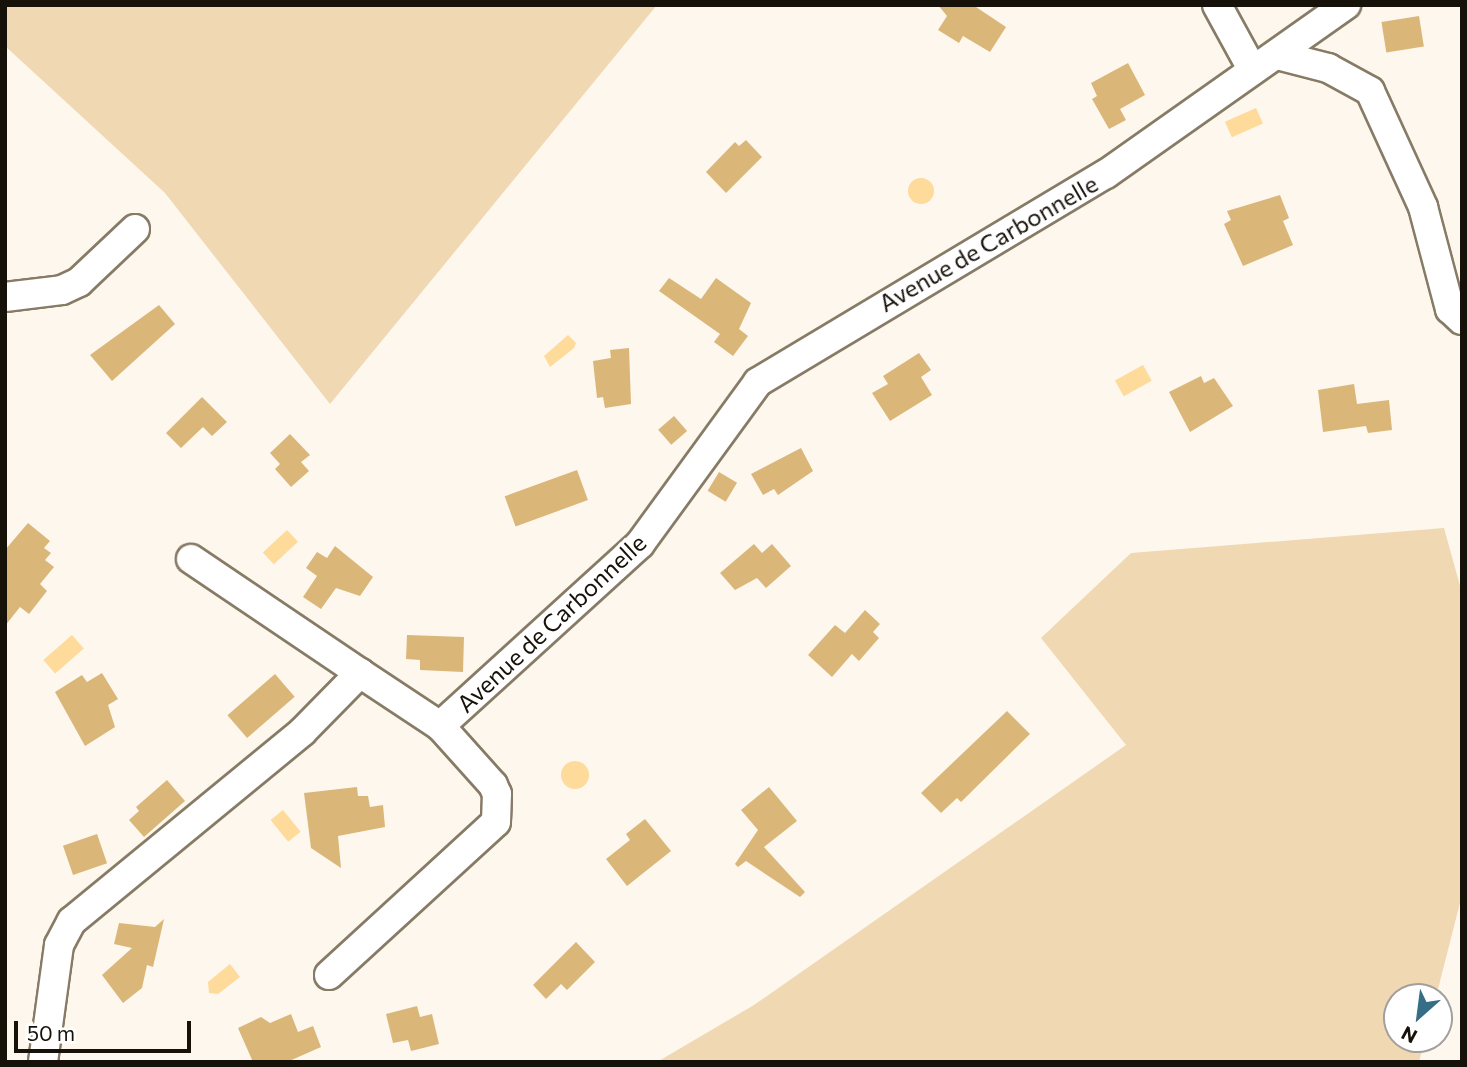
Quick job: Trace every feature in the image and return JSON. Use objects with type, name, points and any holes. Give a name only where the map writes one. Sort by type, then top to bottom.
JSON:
[{"type":"street","points":[[1217,5],[1252,69]]},
{"type":"street","name":"Avenue de Carbonnelle","points":[[191,559],[440,726],[640,544],[758,382],[1106,174],[1346,5]]},
{"type":"street","points":[[1277,55],[1328,68],[1370,91],[1423,207],[1450,309],[1462,320]]},
{"type":"street","points":[[5,297],[62,289],[79,282],[135,229]]},
{"type":"street","points":[[40,1059],[59,945],[72,921],[302,732],[360,673]]},
{"type":"street","points":[[329,975],[496,822],[497,794],[493,785],[440,726]]},
{"type":"shaded area","points":[[5,5],[657,5],[330,404],[165,193],[5,46]]},
{"type":"shaded area","points":[[1256,108],[1263,124],[1232,137],[1225,122]]},
{"type":"shaded area","points":[[921,178],[930,182],[934,191],[930,200],[921,204],[912,200],[908,191],[912,182]]},
{"type":"shaded area","points":[[568,335],[576,343],[574,348],[550,367],[544,356]]},
{"type":"shaded area","points":[[1143,365],[1152,381],[1124,396],[1115,381]]},
{"type":"shaded area","points":[[1444,528],[1462,593],[1462,895],[1440,983],[1383,983],[1383,1053],[1421,1053],[1419,1062],[657,1062],[754,1005],[1126,745],[1041,638],[1131,553]]},
{"type":"shaded area","points":[[287,530],[298,542],[274,564],[263,553]]},
{"type":"shaded area","points":[[72,635],[84,649],[55,674],[43,660]]},
{"type":"shaded area","points":[[575,761],[585,765],[589,775],[585,785],[575,789],[565,785],[561,775],[565,765]]},
{"type":"shaded area","points":[[283,810],[301,832],[288,842],[271,820]]},
{"type":"shaded area","points":[[230,964],[240,977],[218,994],[209,993],[208,982]]},
{"type":"building","points":[[938,5],[973,5],[1006,27],[990,52],[963,36],[959,43],[938,30],[947,16]]},
{"type":"building","points":[[1419,16],[1424,47],[1386,53],[1381,22]]},
{"type":"building","points":[[1128,63],[1145,95],[1120,109],[1126,120],[1109,129],[1092,99],[1097,96],[1091,83]]},
{"type":"building","points":[[746,140],[762,157],[726,193],[706,172],[735,142],[739,146]]},
{"type":"building","points":[[1280,195],[1289,218],[1283,221],[1293,245],[1243,266],[1224,224],[1231,220],[1227,211]]},
{"type":"building","points":[[669,278],[701,299],[716,278],[751,303],[739,329],[748,336],[733,356],[714,342],[720,334],[659,291]]},
{"type":"building","points":[[159,305],[175,324],[112,381],[90,355]]},
{"type":"building","points":[[629,348],[631,404],[605,408],[603,397],[597,398],[593,361],[611,358],[610,350]]},
{"type":"building","points":[[919,353],[931,370],[921,377],[932,395],[890,421],[872,393],[888,384],[883,376]]},
{"type":"building","points":[[1201,376],[1204,383],[1214,378],[1233,406],[1190,432],[1169,392]]},
{"type":"building","points":[[1354,384],[1357,404],[1389,400],[1392,430],[1368,433],[1366,426],[1323,432],[1318,390]]},
{"type":"building","points":[[202,397],[227,422],[212,436],[203,427],[181,448],[166,433]]},
{"type":"building","points":[[674,416],[687,431],[671,445],[658,430]]},
{"type":"building","points":[[290,434],[310,455],[301,462],[309,471],[291,487],[275,469],[280,464],[270,453]]},
{"type":"building","points":[[801,448],[813,471],[778,495],[774,489],[763,495],[751,474]]},
{"type":"building","points":[[577,470],[588,500],[516,526],[505,496]]},
{"type":"building","points":[[719,472],[737,483],[726,502],[708,491]]},
{"type":"building","points":[[28,523],[50,541],[44,548],[51,553],[45,560],[54,567],[40,584],[47,591],[29,614],[20,607],[5,626],[5,550]]},
{"type":"building","points":[[754,544],[762,553],[772,544],[791,566],[766,588],[757,578],[735,590],[720,573]]},
{"type":"building","points":[[335,546],[373,577],[360,596],[336,588],[321,609],[303,597],[317,576],[306,568],[317,552],[327,558]]},
{"type":"building","points":[[865,610],[880,624],[873,632],[879,638],[859,661],[852,654],[832,677],[808,655],[835,625],[845,633]]},
{"type":"building","points":[[407,635],[464,637],[463,672],[420,670],[420,660],[406,659]]},
{"type":"building","points":[[102,673],[118,699],[108,705],[115,727],[85,746],[55,692],[82,675],[87,682]]},
{"type":"building","points":[[275,674],[295,697],[247,738],[227,715]]},
{"type":"building","points":[[1007,711],[1030,734],[961,802],[957,798],[941,813],[921,793]]},
{"type":"building","points":[[167,780],[185,801],[144,837],[129,820],[139,811],[136,807]]},
{"type":"building","points":[[357,787],[358,796],[368,796],[370,807],[383,805],[385,827],[338,836],[341,868],[311,848],[304,793]]},
{"type":"building","points":[[769,787],[797,821],[764,847],[805,892],[800,897],[746,861],[738,867],[735,864],[758,830],[741,810]]},
{"type":"building","points":[[645,819],[671,851],[627,886],[606,859],[630,840],[626,834]]},
{"type":"building","points":[[97,834],[107,863],[73,875],[63,846]]},
{"type":"building","points":[[164,919],[153,967],[147,965],[142,988],[123,1003],[102,975],[132,948],[114,944],[119,923],[155,927]]},
{"type":"building","points":[[576,942],[595,962],[567,990],[561,984],[546,999],[533,985]]},
{"type":"building","points":[[417,1006],[420,1017],[432,1014],[439,1044],[411,1051],[408,1040],[393,1043],[386,1014]]},
{"type":"building","points":[[291,1014],[298,1032],[313,1026],[321,1047],[287,1062],[253,1062],[238,1028],[261,1017],[270,1023]]}]
